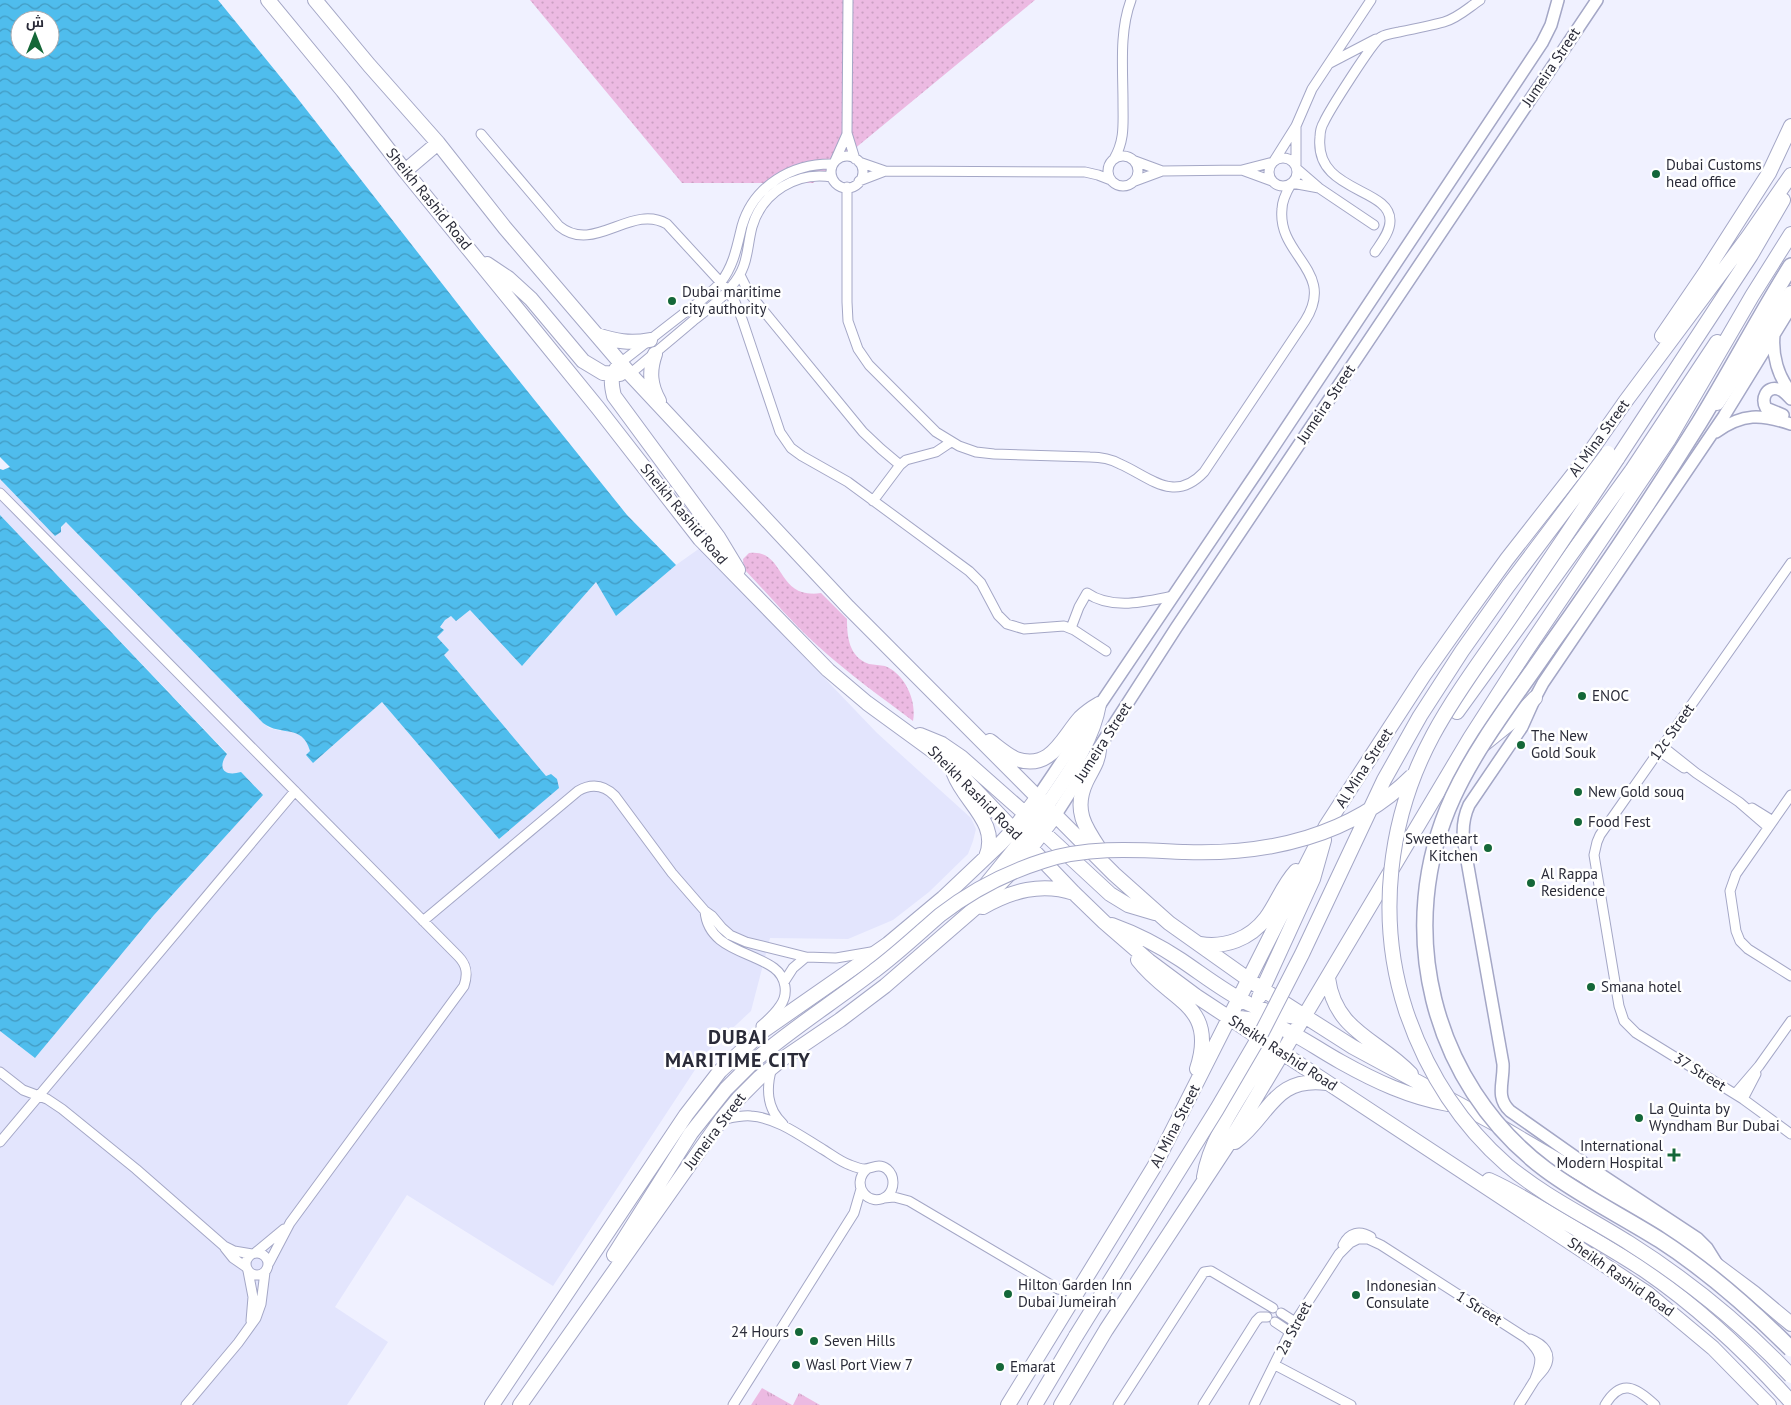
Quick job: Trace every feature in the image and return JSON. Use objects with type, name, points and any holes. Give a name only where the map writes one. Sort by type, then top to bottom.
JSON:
[{"type":"highway","points":[[1791,266],[1700,422],[1610,560],[1464,775],[1448,807],[1436,844],[1427,889],[1425,942],[1431,988],[1443,1032],[1455,1061],[1471,1089],[1493,1119],[1525,1152],[1556,1177],[1639,1227],[1701,1270],[1752,1312],[1791,1349]]},
{"type":"main road","name":"Sheikh Rashid Road","points":[[268,0],[343,90],[404,171],[474,254],[684,520],[700,539],[828,670],[867,703],[909,732],[951,766],[1104,922],[1172,979],[1647,1293],[1692,1329],[1754,1388],[1769,1405]]},
{"type":"main road","points":[[315,0],[438,143],[505,228],[595,334],[616,369],[611,385],[614,396],[718,537],[751,592]]},
{"type":"main road","points":[[1600,436],[1608,414],[1620,395],[1683,305],[1763,181],[1778,155],[1791,126]]},
{"type":"main road","points":[[404,171],[438,143]]},
{"type":"main road","name":"Al Mina Street","points":[[1008,1405],[1154,1167],[1249,980],[1307,860],[1326,826],[1390,726],[1506,558],[1582,462],[1748,237],[1791,175]]},
{"type":"main road","points":[[1035,1405],[1217,1109],[1262,1032],[1302,954],[1384,780],[1420,716],[1502,594],[1613,456],[1662,390],[1751,255],[1791,184]]},
{"type":"main road","points":[[1063,1404],[1106,1330],[1203,1185],[1284,1054],[1456,762],[1524,654],[1669,439],[1752,296],[1791,234]]},
{"type":"main road","points":[[474,254],[508,278],[531,299],[583,361],[594,369],[616,369],[630,374],[786,543],[971,732],[1114,874],[1158,913],[1249,980],[1353,1047],[1461,1105],[1581,1174],[1667,1229],[1717,1265],[1791,1324]]},
{"type":"main road","points":[[1700,422],[1728,389],[1791,293]]},
{"type":"main road","points":[[577,1323],[592,1290],[691,1133],[726,1089],[782,1037],[892,958],[941,915],[982,886],[1044,860],[1094,850],[1197,852],[1268,847],[1312,836],[1339,826],[1366,812],[1402,786],[1414,774],[1456,712],[1632,470],[1717,341],[1752,296]]},
{"type":"main road","points":[[595,334],[615,341],[650,340]]},
{"type":"main road","points":[[655,354],[650,375],[656,395],[665,412]]},
{"type":"main road","points":[[1613,456],[1452,704],[1423,755],[1402,811],[1391,868],[1390,917],[1395,965],[1410,1022],[1429,1065],[1454,1106],[1493,1151],[1543,1192],[1626,1241],[1696,1289],[1744,1330],[1791,1376]]},
{"type":"main road","points":[[1456,762],[1498,733],[1535,698]]},
{"type":"main road","points":[[971,732],[1015,758],[1026,761],[1038,760],[1054,752],[1080,719],[1099,704]]},
{"type":"main road","points":[[1034,824],[1085,746],[1094,726],[1099,704]]},
{"type":"main road","points":[[909,732],[931,739],[952,750],[1110,894],[1133,907],[1158,913]]},
{"type":"main road","points":[[1099,750],[1096,763],[1083,790],[1080,811],[1086,830],[1103,853],[1114,874]]},
{"type":"main road","points":[[951,766],[959,786],[982,816],[988,829],[990,843],[986,858]]},
{"type":"main road","name":"Jumeira Street","points":[[492,1405],[696,1100],[720,1071],[778,1020],[888,944],[943,898],[986,858],[1022,840],[1046,807]]},
{"type":"main road","name":"Jumeira Street","points":[[1022,840],[1034,824]]},
{"type":"main road","points":[[1255,1035],[1254,1013],[1267,992],[1313,880],[1326,826]]},
{"type":"main road","points":[[963,919],[976,896],[1022,840]]},
{"type":"main road","points":[[1199,944],[1212,946],[1226,944],[1252,932],[1267,917],[1291,877],[1307,860]]},
{"type":"main road","points":[[963,919],[989,904],[1029,889],[1052,888],[1074,893]]},
{"type":"main road","name":"Jumeira Street","points":[[520,1405],[721,1120],[744,1092],[772,1067],[877,992],[963,919]]},
{"type":"main road","points":[[1104,922],[1131,932],[1156,945],[1239,999],[1254,1013],[1278,1020],[1305,1017]]},
{"type":"main road","points":[[1126,942],[1142,966],[1156,980],[1188,1005],[1199,1022],[1202,1037],[1202,1053],[1184,1110]]},
{"type":"main road","points":[[1328,978],[1334,1003],[1344,1020],[1359,1033],[1382,1048],[1420,1084]]},
{"type":"main road","points":[[1267,992],[1278,1020],[1295,1034],[1339,1061],[1397,1090],[1422,1099],[1461,1105]]},
{"type":"main road","points":[[1229,1018],[1254,1013]]},
{"type":"main road","points":[[1203,1185],[1208,1156],[1216,1138],[1271,1045],[1278,1020]]},
{"type":"main road","points":[[1227,1146],[1247,1132],[1271,1102],[1281,1093],[1299,1084],[1328,1083]]},
{"type":"main road","points":[[1449,1163],[1516,1194],[1607,1247],[1660,1282],[1694,1308],[1751,1360],[1791,1402]]},
{"type":"main road","points":[[1754,1388],[1781,1405]]},
{"type":"street","points":[[848,0],[847,133],[862,173],[859,181]]},
{"type":"street","points":[[1111,180],[1108,170],[1123,139],[1123,33],[1126,14],[1131,0]]},
{"type":"street","points":[[847,187],[847,312],[854,340],[869,365],[936,432],[951,442],[985,454],[1106,459],[1122,464],[1151,481],[1164,486],[1183,485],[1195,480],[1208,466],[1312,308],[1314,295],[1313,281],[1308,268],[1294,252],[1286,238],[1282,222],[1282,207],[1269,171],[1296,126],[1306,102],[1328,64],[1371,0]]},
{"type":"street","points":[[1328,64],[1379,37],[1450,20],[1480,0]]},
{"type":"street","name":"Jumeira Street","points":[[1099,704],[1286,430],[1542,43],[1551,25],[1558,0]]},
{"type":"street","name":"Jumeira Street","points":[[1046,807],[1099,750],[1181,620],[1597,0]]},
{"type":"street","points":[[1375,252],[1390,225],[1388,212],[1380,202],[1342,182],[1332,174],[1322,156],[1319,143],[1321,130],[1326,118],[1368,51],[1379,37]]},
{"type":"street","points":[[1282,207],[1297,176],[1296,126]]},
{"type":"street","points":[[847,133],[831,168],[832,177],[836,183],[847,187],[885,171]]},
{"type":"street","points":[[481,134],[564,230],[575,235],[587,236],[639,219],[655,218],[672,228],[728,291],[740,313],[780,432],[796,453],[835,474],[969,570],[981,582],[998,615],[1007,624],[1024,629],[1057,625],[1071,628],[1106,651]]},
{"type":"street","points":[[1123,139],[1139,171],[1135,181]]},
{"type":"street","points":[[616,369],[706,297],[721,282],[734,258],[746,216],[762,191],[777,179],[794,170],[834,162],[843,156],[885,171],[1085,172],[1111,180],[1117,185],[1125,186],[1162,171],[1242,170],[1280,158],[1288,158],[1319,188],[1374,225]]},
{"type":"street","points":[[1085,172],[1123,156],[1162,171]]},
{"type":"street","points":[[1242,170],[1273,181],[1280,186],[1292,183],[1319,188]]},
{"type":"street","points":[[630,374],[728,291],[740,274],[748,255],[755,220],[771,195],[782,186],[803,178],[817,176],[832,177]]},
{"type":"street","points":[[740,274],[749,293],[855,422],[880,449],[900,465]]},
{"type":"street","points":[[1717,1265],[1711,1253],[1697,1238],[1588,1166],[1507,1108],[1501,1097],[1503,1064],[1463,827],[1469,805],[1522,727],[1535,698],[1740,392],[1791,307]]},
{"type":"street","points":[[1774,333],[1774,353],[1779,372],[1783,382],[1791,392]]},
{"type":"street","points":[[1791,399],[1783,391],[1773,388],[1765,394],[1763,401],[1768,410],[1791,418]]},
{"type":"street","points":[[1709,437],[1730,423],[1751,416],[1770,418],[1791,424]]},
{"type":"street","points":[[873,501],[900,465],[910,458],[936,452],[951,442]]},
{"type":"street","points":[[0,493],[463,961],[467,973],[464,986],[290,1224],[265,1272],[261,1304],[251,1324],[238,1344],[186,1405]]},
{"type":"street","name":"12c Street","points":[[1632,1030],[1622,1015],[1619,1006],[1606,935],[1594,850],[1600,835],[1788,572]]},
{"type":"street","points":[[1071,628],[1079,606],[1087,593],[1093,598],[1112,602],[1137,602],[1173,596]]},
{"type":"street","points":[[1661,748],[1770,824]]},
{"type":"street","points":[[423,921],[578,790],[591,786],[604,788],[615,796],[672,873],[705,911],[726,932],[735,938],[806,957],[826,958],[852,957],[869,953],[888,944]]},
{"type":"street","points":[[0,1142],[295,791]]},
{"type":"street","points":[[1791,795],[1733,879],[1730,891],[1734,923],[1738,936],[1744,945],[1791,976]]},
{"type":"street","points":[[705,911],[710,925],[722,941],[739,952],[773,967],[780,974],[784,982],[785,992],[782,1004],[756,1032],[748,1046]]},
{"type":"street","points":[[784,982],[793,968],[806,957]]},
{"type":"street","points":[[1735,1094],[1759,1066],[1791,1021]]},
{"type":"street","name":"37 Street","points":[[1632,1030],[1735,1094],[1791,1134]]},
{"type":"street","points":[[1744,1100],[1759,1066]]},
{"type":"street","points":[[772,1067],[769,1084],[769,1103],[774,1114],[788,1129]]},
{"type":"street","points":[[0,1072],[23,1090],[47,1099],[62,1109],[136,1169],[224,1246],[233,1258],[251,1273],[258,1276],[265,1272]]},
{"type":"street","points":[[721,1120],[752,1116],[766,1119],[788,1129],[841,1161],[854,1172],[864,1193],[871,1199]]},
{"type":"street","points":[[841,1161],[867,1169]]},
{"type":"street","points":[[854,1213],[861,1176],[867,1169],[874,1166],[883,1167],[890,1173],[893,1182],[908,1201]]},
{"type":"street","points":[[884,1198],[891,1192],[893,1182]]},
{"type":"street","points":[[733,1405],[854,1213],[871,1199],[899,1198],[908,1201],[1058,1289],[1080,1290]]},
{"type":"street","points":[[251,1324],[252,1297],[247,1260],[290,1224]]},
{"type":"street","name":"1 Street","points":[[1357,1236],[1381,1245],[1526,1338],[1540,1343],[1546,1350],[1544,1356],[1535,1379],[1519,1405]]},
{"type":"street","name":"2a Street","points":[[1254,1405],[1295,1322],[1339,1254],[1345,1241],[1357,1236]]},
{"type":"street","points":[[224,1246],[240,1253],[259,1253],[266,1256],[269,1264]]},
{"type":"street","points":[[1118,1405],[1204,1272],[1211,1271],[1295,1322]]},
{"type":"street","points":[[1058,1289],[1065,1298],[1069,1308]]},
{"type":"street","points":[[1204,1405],[1256,1321],[1260,1317],[1267,1317]]},
{"type":"street","points":[[1275,1322],[1290,1332]]},
{"type":"street","points":[[1275,1365],[1351,1405]]},
{"type":"street","points":[[1605,1405],[1615,1392],[1624,1388],[1639,1391],[1655,1405]]},
{"type":"shaded area","points":[[0,479],[55,536],[66,522],[263,723],[269,728],[297,733],[305,739],[313,763],[382,702],[499,839],[551,774],[546,776],[444,655],[436,637],[444,630],[440,628],[445,620],[451,616],[456,620],[470,610],[522,666],[596,582],[616,616],[676,565],[700,548],[877,733],[971,818],[976,829],[973,841],[968,854],[929,892],[893,920],[848,939],[770,938],[751,1011],[706,1053],[553,1286],[407,1195],[335,1307],[388,1342],[347,1405],[0,1405],[0,1031],[35,1058],[154,915],[262,795],[234,774],[227,773],[222,768],[222,762],[227,753],[0,515]]},
{"type":"green space","points":[[530,0],[1035,0],[813,183],[682,183]]},
{"type":"green space","points":[[749,553],[761,554],[769,558],[796,589],[806,593],[821,593],[847,619],[850,646],[857,657],[869,664],[885,666],[904,682],[913,705],[913,721],[842,667],[799,628],[744,569],[743,559]]},
{"type":"green space","points":[[762,1388],[792,1405],[751,1405]]},
{"type":"green space","points":[[799,1393],[820,1405],[793,1405]]},
{"type":"water","points":[[0,0],[218,0],[627,515],[676,565],[616,616],[596,582],[522,666],[470,610],[456,621],[451,616],[440,627],[444,630],[437,637],[449,650],[444,655],[546,776],[551,774],[557,779],[559,788],[499,839],[382,702],[313,763],[306,755],[310,751],[302,737],[263,723],[66,522],[61,527],[61,532],[55,536],[0,479],[0,469],[3,470],[10,467],[0,457]]},
{"type":"water","points":[[0,515],[227,754],[223,763],[224,770],[230,773],[241,772],[263,795],[154,915],[35,1058],[0,1031]]},
{"type":"place","name":"Dubai Customs head office","points":[[1656,174]]},
{"type":"place","name":"Dubai maritime city authority","points":[[672,301]]},
{"type":"place","name":"ENOC","points":[[1582,696]]},
{"type":"place","name":"The New Gold Souk","points":[[1521,745]]},
{"type":"place","name":"New Gold souq","points":[[1578,792]]},
{"type":"place","name":"Food Fest","points":[[1578,822]]},
{"type":"place","name":"Sweetheart Kitchen","points":[[1488,848]]},
{"type":"place","name":"Al Rappa Residence","points":[[1531,883]]},
{"type":"place","name":"Smana hotel","points":[[1591,987]]},
{"type":"place","name":"La Quinta by Wyndham Bur Dubai","points":[[1639,1118]]},
{"type":"place","name":"International Modern Hospital","points":[[1674,1155]]},
{"type":"place","name":"Hilton Garden Inn Dubai Jumeirah","points":[[1008,1294]]},
{"type":"place","name":"Indonesian Consulate","points":[[1356,1295]]},
{"type":"place","name":"24 Hours","points":[[799,1332]]},
{"type":"place","name":"Seven Hills","points":[[814,1341]]},
{"type":"place","name":"Wasl Port View 7","points":[[796,1365]]},
{"type":"place","name":"Emarat","points":[[1000,1367]]},
{"type":"district","name":"DUBAI MARITIME CITY","points":[[738,1048]]}]
